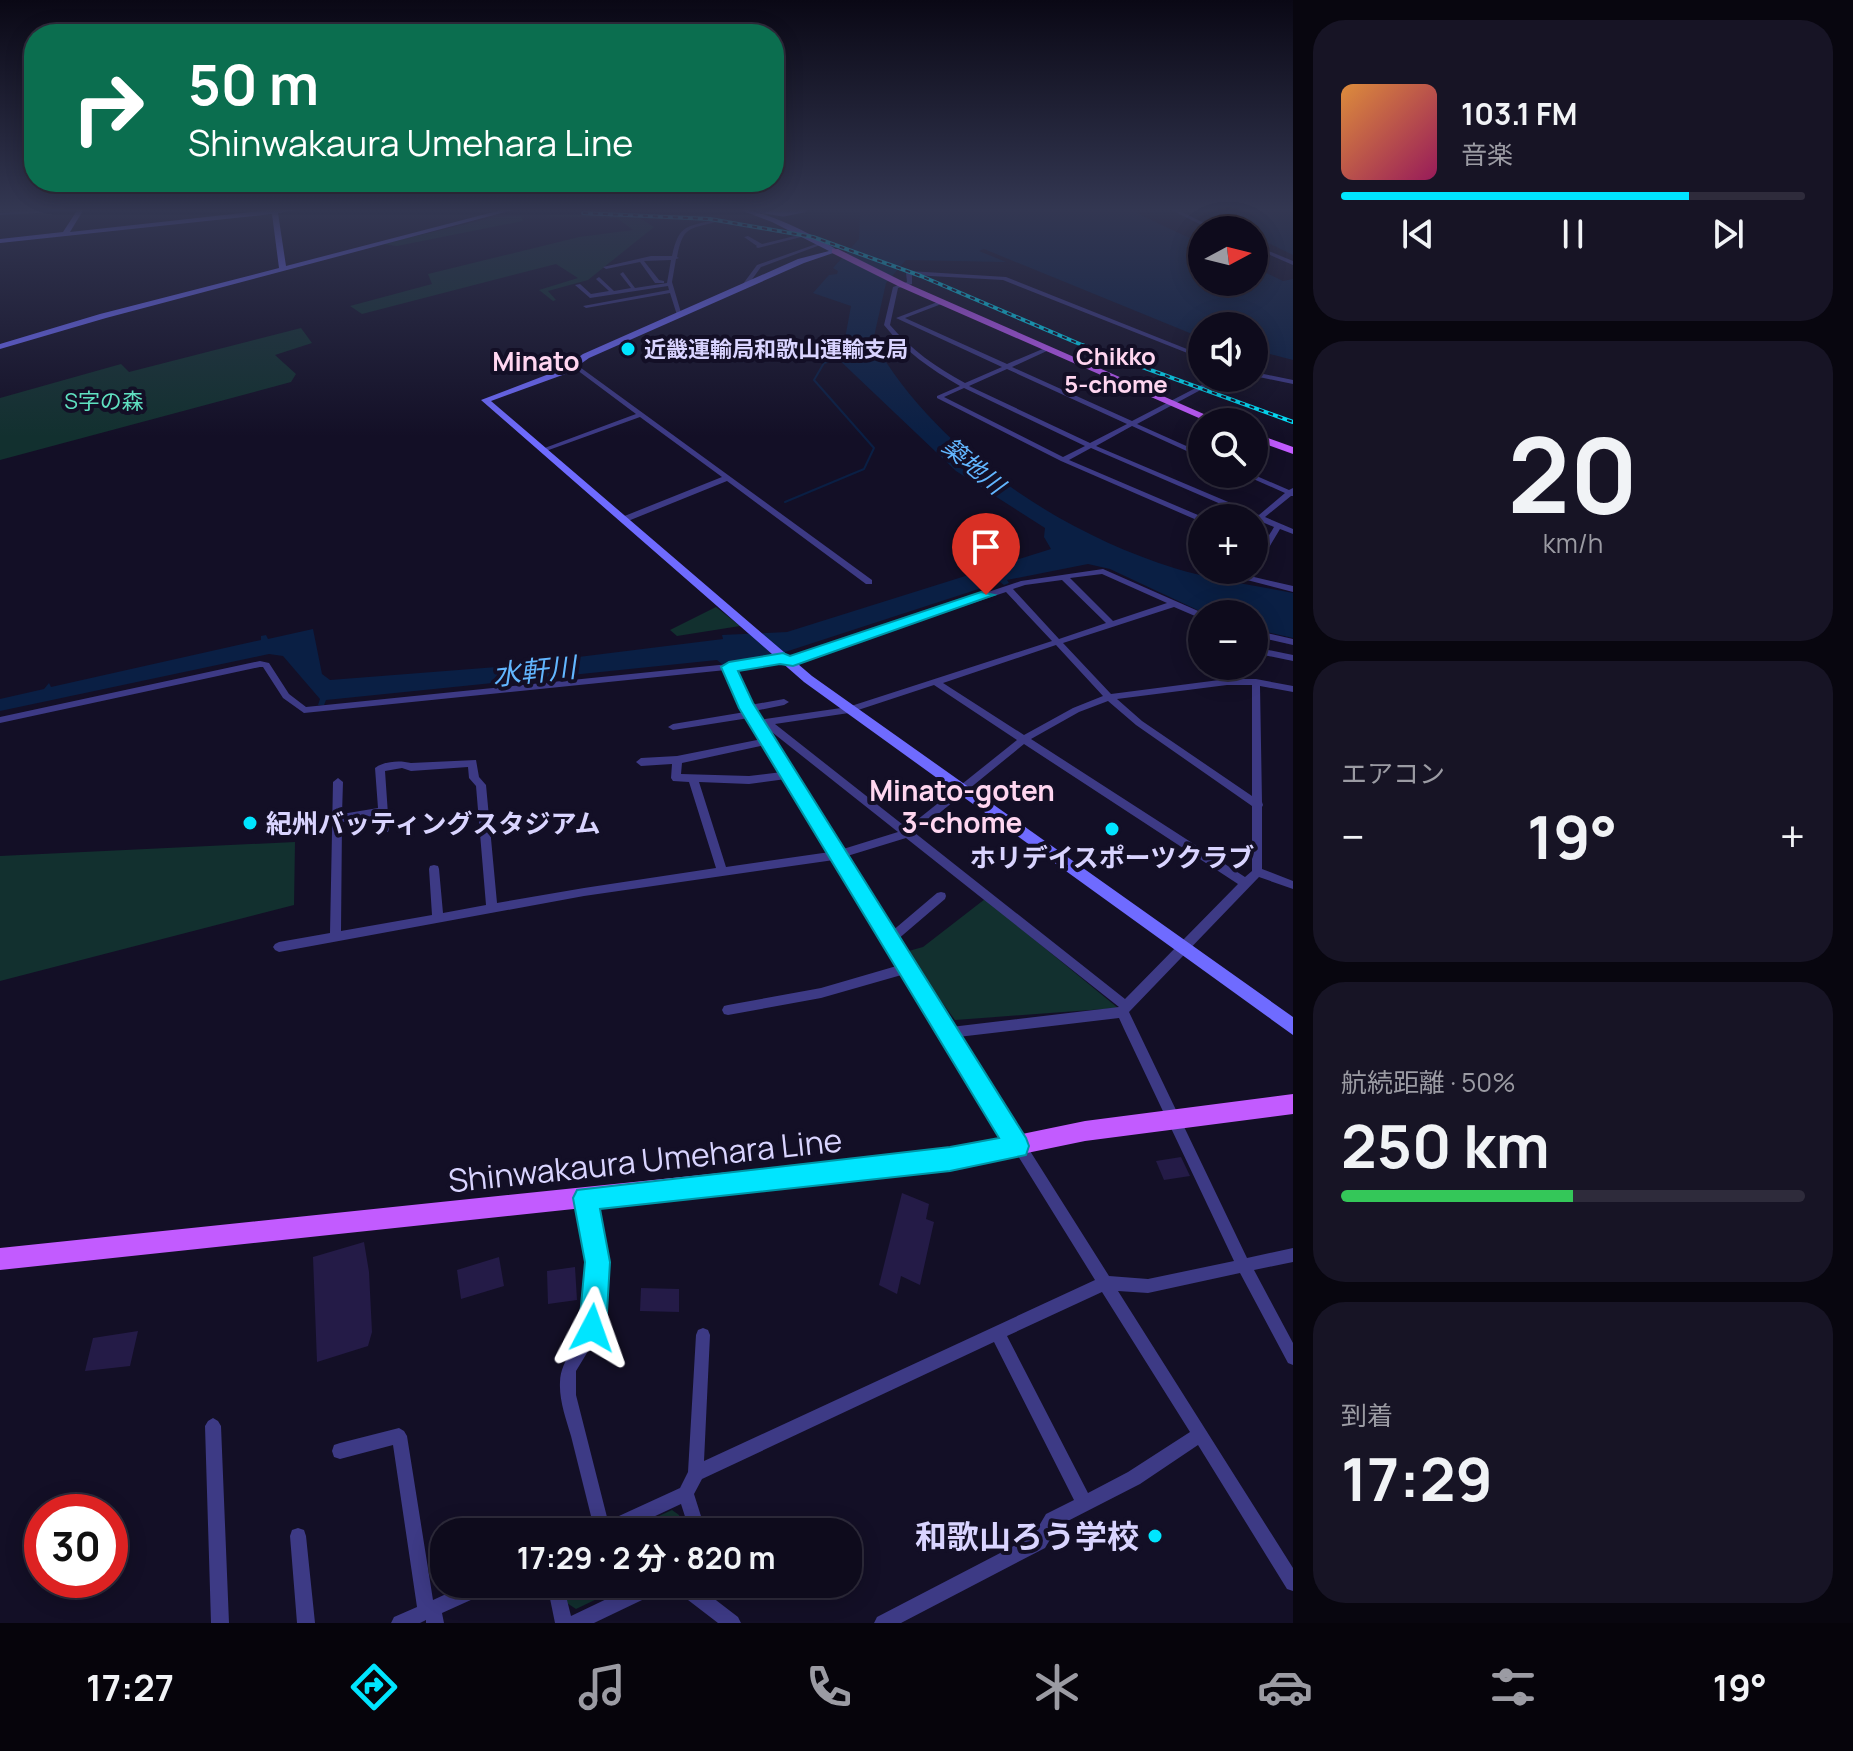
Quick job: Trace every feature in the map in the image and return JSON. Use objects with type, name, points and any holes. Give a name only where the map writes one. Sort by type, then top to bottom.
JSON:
[{"type":"main road","points":[[903,285],[1188,411]]},
{"type":"main road","points":[[1268,441],[1293,451]]},
{"type":"main road","name":"Shinwakaura Umehara Line","points":[[0,1259],[950,1159],[1085,1131],[1293,1104]]},
{"type":"street","points":[[0,347],[226,285]]},
{"type":"street","points":[[578,285],[588,296],[653,285]]},
{"type":"street","points":[[605,285],[612,291]]},
{"type":"street","points":[[670,285],[680,315]]},
{"type":"street","points":[[742,289],[745,285]]},
{"type":"street","points":[[751,285],[586,356],[575,366],[485,400],[784,659],[849,710],[1293,1027]]},
{"type":"street","points":[[903,285],[896,287],[887,325],[910,352],[965,385],[1088,446],[1229,504]]},
{"type":"street","points":[[1021,285],[1188,351]]},
{"type":"street","points":[[586,306],[672,291]]},
{"type":"street","points":[[901,318],[942,302]]},
{"type":"street","points":[[891,316],[1188,450]]},
{"type":"street","points":[[1047,349],[939,397],[1063,460],[1188,513]]},
{"type":"street","points":[[575,366],[869,582]]},
{"type":"street","points":[[1268,377],[1293,382]]},
{"type":"street","points":[[1063,460],[1193,392]]},
{"type":"street","points":[[544,450],[642,414]]},
{"type":"street","points":[[625,519],[727,478]]},
{"type":"street","points":[[1268,483],[1292,492],[1268,511]]},
{"type":"street","points":[[1268,520],[1293,532]]},
{"type":"street","points":[[1268,543],[1279,525]]},
{"type":"street","points":[[0,720],[260,664],[266,665],[286,696],[304,710],[729,667],[784,659],[1007,588],[1063,576],[1110,572],[1188,610]]},
{"type":"street","points":[[1063,576],[1111,624]]},
{"type":"street","points":[[1268,583],[1293,589]]},
{"type":"street","points":[[1007,588],[1109,697],[1139,723],[1258,805]]},
{"type":"street","points":[[766,722],[849,710],[1174,604]]},
{"type":"street","points":[[1268,636],[1293,642]]},
{"type":"street","points":[[1268,653],[1293,658]]},
{"type":"street","points":[[729,667],[751,713],[889,940],[1293,1583]]},
{"type":"street","points":[[935,682],[1244,882]]},
{"type":"street","points":[[279,947],[492,909],[837,855],[908,833],[1024,739],[1076,710],[1109,697],[1227,682],[1256,682],[1293,689]]},
{"type":"street","points":[[1256,682],[1257,872]]},
{"type":"street","points":[[673,727],[751,713],[784,702]]},
{"type":"street","points":[[751,713],[908,833],[1124,1009],[1172,1119],[1243,1265],[1293,1358]]},
{"type":"street","points":[[641,762],[677,760],[768,741]]},
{"type":"street","points":[[677,760],[676,778],[749,780],[789,775]]},
{"type":"street","points":[[384,829],[380,768],[402,764],[411,767],[473,763],[474,778],[481,785],[492,909]]},
{"type":"street","points":[[693,778],[722,872]]},
{"type":"street","points":[[335,937],[338,782]]},
{"type":"street","points":[[337,819],[383,811]]},
{"type":"street","points":[[434,869],[438,919]]},
{"type":"street","points":[[948,1033],[1124,1009],[1257,872]]},
{"type":"street","points":[[1257,872],[1293,885]]},
{"type":"street","points":[[889,940],[941,896]]},
{"type":"street","points":[[728,1010],[821,993],[907,968]]},
{"type":"street","points":[[585,1198],[597,1262],[592,1328],[572,1357],[566,1373],[568,1395],[599,1518]]},
{"type":"street","points":[[696,1473],[1105,1283],[1148,1286],[1293,1255]]},
{"type":"street","points":[[997,1333],[1084,1502]]},
{"type":"street","points":[[634,1518],[686,1494],[696,1473],[703,1335]]},
{"type":"street","points":[[213,1426],[220,1623]]},
{"type":"street","points":[[883,1623],[1039,1542],[1052,1520],[1134,1478],[1201,1434]]},
{"type":"street","points":[[340,1451],[399,1436],[431,1614]]},
{"type":"street","points":[[686,1494],[694,1518]]},
{"type":"street","points":[[298,1536],[306,1623]]},
{"type":"street","points":[[400,1623],[431,1614],[461,1598]]},
{"type":"street","points":[[558,1598],[564,1623]]},
{"type":"street","points":[[575,1623],[628,1598]]},
{"type":"street","points":[[706,1598],[732,1623]]},
{"type":"green space","points":[[429,285],[476,285],[362,314],[350,306]]},
{"type":"green space","points":[[571,285],[548,291],[556,300],[553,301],[539,290]]},
{"type":"green space","name":"S字の森","points":[[301,328],[312,343],[275,355],[296,374],[291,382],[0,460],[0,398],[121,364],[129,372]]},
{"type":"green space","points":[[716,607],[740,626],[677,636],[670,630]]},
{"type":"green space","points":[[295,842],[294,905],[0,981],[0,856]]},
{"type":"green space","points":[[985,899],[1118,1008],[955,1020],[905,952],[923,947]]},
{"type":"green space","points":[[672,1510],[680,1518],[655,1518]]},
{"type":"green space","points":[[566,1598],[599,1598],[576,1609],[567,1603]]},
{"type":"water","points":[[820,285],[886,285],[873,341],[899,380],[930,417],[964,451],[1002,481],[1086,532],[1130,552],[1188,572],[1188,584],[1245,584],[1293,593],[1293,638],[1268,632],[1268,600],[1188,600],[1188,606],[1110,569],[1088,564],[1007,580],[1009,583],[1004,585],[1000,582],[779,654],[738,660],[736,664],[723,665],[717,660],[326,700],[324,705],[318,705],[320,699],[283,656],[269,654],[0,711],[0,699],[44,689],[49,683],[51,687],[261,640],[261,636],[266,635],[268,639],[313,629],[322,674],[330,680],[497,667],[723,639],[722,635],[787,632],[1051,549],[1044,537],[1045,528],[956,471],[835,356],[842,355],[851,306],[813,293]]},
{"type":"water","points":[[1072,285],[1188,285],[1188,296],[1268,296],[1268,285],[1293,285],[1293,360],[1268,354],[1268,312],[1188,312],[1188,332]]},
{"type":"building","points":[[1181,1157],[1190,1176],[1164,1180],[1156,1161]]},
{"type":"building","points":[[902,1193],[929,1204],[926,1219],[934,1222],[920,1285],[901,1276],[897,1294],[879,1285]]},
{"type":"building","points":[[364,1242],[372,1332],[368,1346],[317,1362],[313,1257]]},
{"type":"building","points":[[499,1257],[504,1286],[461,1299],[457,1270]]},
{"type":"building","points":[[575,1267],[577,1300],[548,1304],[547,1271]]},
{"type":"building","points":[[641,1288],[679,1289],[679,1312],[640,1311]]},
{"type":"building","points":[[138,1331],[130,1366],[85,1371],[93,1338]]},
{"type":"waterway","points":[[785,502],[864,469],[874,448],[814,380],[824,363],[841,358]]},
{"type":"railway","points":[[941,285],[1082,345],[1293,422]]},
{"type":"place","name":"近畿運輸局和歌山運輸支局","points":[[628,349]]},
{"type":"place","name":"紀州バッティングスタジアム","points":[[250,823]]},
{"type":"place","name":"ホリデイスポーツクラブ","points":[[1112,829]]},
{"type":"place","name":"和歌山ろう学校","points":[[1155,1536]]},
{"type":"district","name":"Minato","points":[[536,361]]},
{"type":"district","name":"Chikko 5-chome","points":[[1116,369]]},
{"type":"district","name":"Minato-goten 3-chome","points":[[962,806]]},
{"type":"route","points":[[592,1328],[597,1262],[585,1198],[950,1159],[1017,1146],[745,704],[729,667],[783,659],[787,662],[986,595]]},
{"type":"water label","name":"築地川","points":[[974,465]]},
{"type":"water label","name":"水軒川","points":[[534,670]]}]
